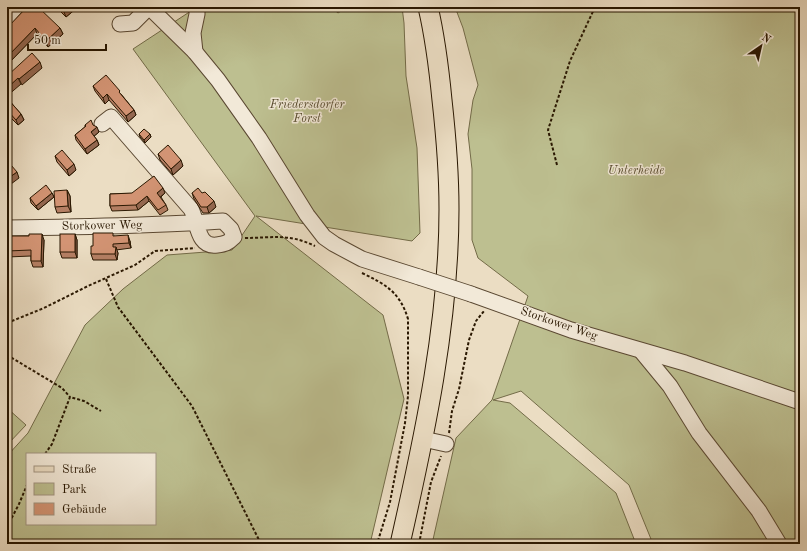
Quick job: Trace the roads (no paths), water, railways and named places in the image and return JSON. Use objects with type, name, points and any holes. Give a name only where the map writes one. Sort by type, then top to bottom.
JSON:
[{"type":"main road","points":[[400,544],[423,439],[438,348],[446,273],[449,210],[446,133],[440,81],[428,7]]},
{"type":"street","points":[[7,16],[16,7]]},
{"type":"street","points":[[120,24],[133,23],[144,12],[146,7]]},
{"type":"street","name":"Storkower Weg","points":[[149,7],[195,52],[236,104],[307,215],[322,243],[334,244],[362,259],[492,301],[571,330],[642,352],[685,363],[800,402]]},
{"type":"street","points":[[195,52],[193,33],[197,7]]},
{"type":"street","points":[[102,124],[111,117],[191,209],[196,223]]},
{"type":"street","name":"Storkower Weg","points":[[7,228],[163,225],[223,221],[231,229],[234,237],[227,244],[214,246],[205,243],[199,236],[196,223]]},
{"type":"street","points":[[642,352],[670,386],[699,433],[759,511],[779,544]]},
{"type":"street","points":[[423,439],[446,444]]},
{"type":"park label","name":"Friedersdorfer Forst","points":[[307,112]]},
{"type":"park label","name":"Unterheide","points":[[636,171]]}]
